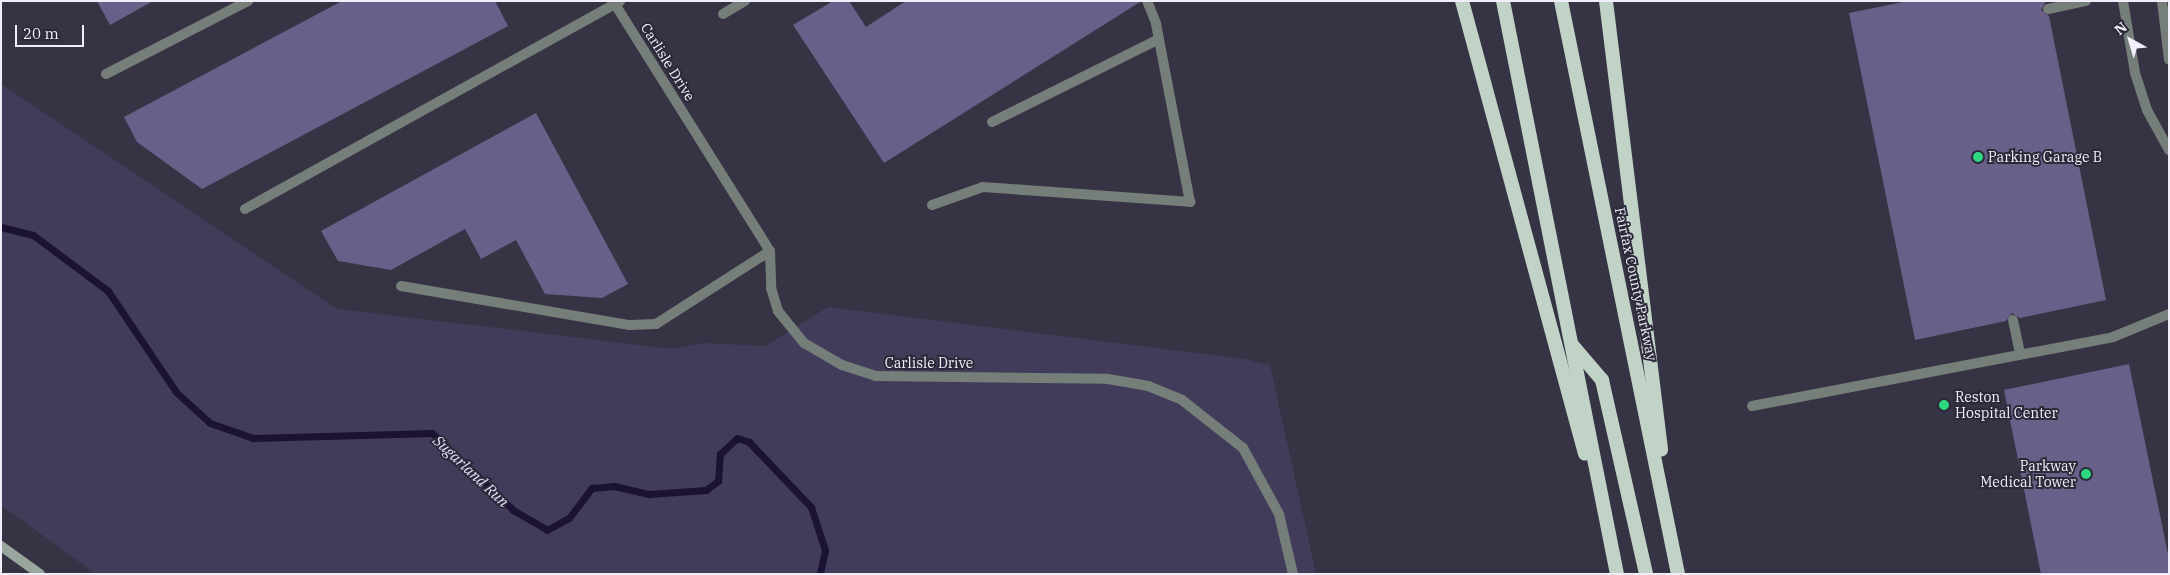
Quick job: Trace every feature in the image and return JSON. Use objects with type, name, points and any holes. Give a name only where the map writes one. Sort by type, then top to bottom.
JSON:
[{"type":"highway","points":[[1462,1],[1613,556]]},
{"type":"highway","points":[[1503,1],[1617,574]]},
{"type":"highway","name":"Fairfax County Parkway","points":[[1561,1],[1678,574]]},
{"type":"highway","points":[[1606,1],[1673,548]]},
{"type":"highway","points":[[1573,346],[1602,380],[1646,574]]},
{"type":"main road","points":[[1,546],[40,574]]},
{"type":"street","points":[[106,74],[248,1]]},
{"type":"street","points":[[723,14],[745,1]]},
{"type":"street","points":[[932,205],[983,187],[1190,202],[1159,39],[1148,1]]},
{"type":"street","points":[[2048,9],[2086,1]]},
{"type":"street","points":[[2123,1],[2135,73],[2147,110],[2169,150]]},
{"type":"street","points":[[2162,1],[2169,60]]},
{"type":"street","points":[[245,209],[616,2]]},
{"type":"street","name":"Carlisle Drive","points":[[616,2],[770,251],[771,288],[778,311],[789,328],[820,354],[858,372],[900,378],[1042,376],[1108,379],[1148,386],[1182,400],[1243,448],[1279,514],[1293,574]]},
{"type":"street","points":[[992,122],[1159,39]]},
{"type":"street","points":[[401,286],[630,325],[656,324],[770,251]]},
{"type":"street","points":[[1752,406],[2020,353],[2113,337],[2169,314]]},
{"type":"street","points":[[2013,320],[2020,353]]},
{"type":"shaded area","points":[[1,84],[337,309],[673,349],[703,343],[765,346],[828,307],[1245,359],[1270,365],[1316,574],[96,574],[1,505]]},
{"type":"building","points":[[97,1],[153,1],[110,25]]},
{"type":"building","points":[[342,1],[495,1],[508,26],[202,189],[137,142],[124,117]]},
{"type":"building","points":[[833,1],[849,1],[866,27],[906,1],[1140,2],[884,163],[793,25]]},
{"type":"building","name":"Parking Garage B","points":[[1908,1],[2046,1],[2041,10],[2049,16],[2106,300],[2020,318],[2012,313],[2006,321],[1915,340],[1849,13]]},
{"type":"building","points":[[536,113],[628,284],[602,298],[545,294],[516,240],[481,259],[465,229],[391,270],[338,261],[321,231]]},
{"type":"building","name":"Parkway Medical Tower","points":[[2129,364],[2169,559],[2169,574],[2041,574],[2004,390]]},
{"type":"waterway","name":"Sugarland Run","points":[[1,227],[33,235],[108,291],[176,392],[210,423],[253,438],[432,433],[513,510],[547,530],[569,518],[592,488],[614,486],[649,494],[706,490],[718,481],[720,454],[737,438],[749,442],[811,507],[825,550],[820,574]]},
{"type":"place","name":"Parking Garage B","points":[[1978,157]]},
{"type":"place","name":"Reston Hospital Center","points":[[1944,405]]},
{"type":"place","name":"Parkway Medical Tower","points":[[2086,474]]}]
